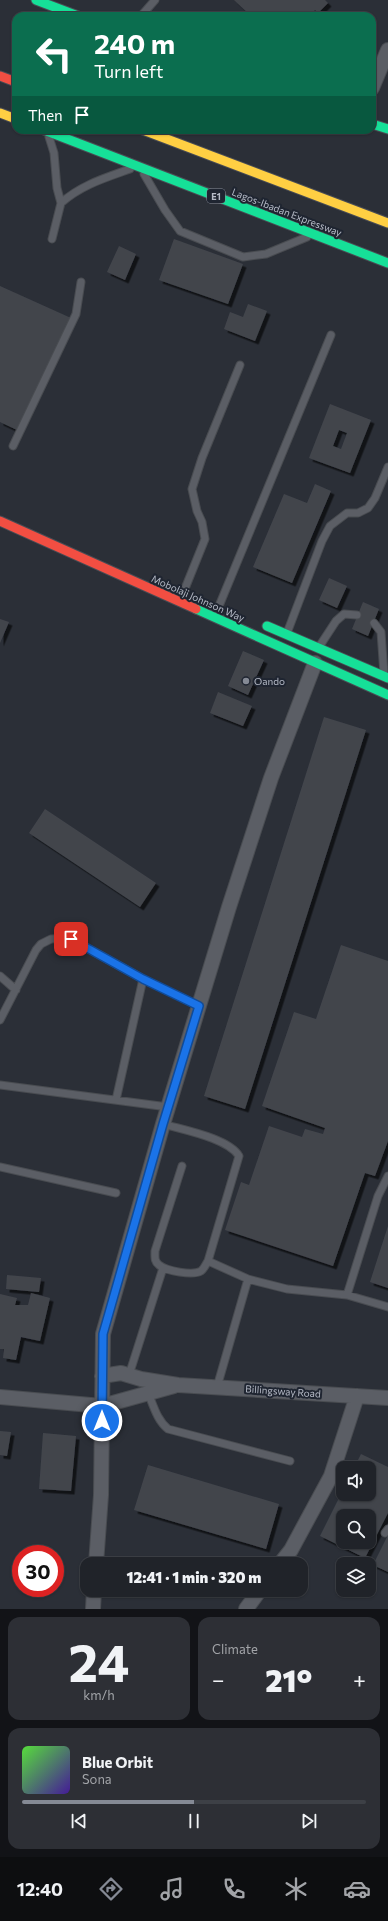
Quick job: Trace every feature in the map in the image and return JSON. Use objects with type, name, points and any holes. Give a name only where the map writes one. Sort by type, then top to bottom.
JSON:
[{"type":"main road","points":[[36,0],[68,12]]},
{"type":"main road","points":[[0,76],[12,80]]},
{"type":"main road","points":[[0,113],[12,118]]},
{"type":"main road","points":[[376,125],[387,127]]},
{"type":"main road","name":"Lagos-Ibadan Expressway","points":[[56,134],[388,263]]},
{"type":"main road","points":[[154,134],[388,223]]},
{"type":"main road","name":"Mobolaji Johnson Way","points":[[0,521],[388,695]]},
{"type":"main road","points":[[259,623],[386,677]]},
{"type":"street","points":[[376,78],[388,50]]},
{"type":"street","points":[[97,1557],[101,1495],[103,1334],[163,1124],[199,1006],[272,778],[315,663]]},
{"type":"street","name":"Billingsway Road","points":[[102,1376],[120,1373],[141,1379],[178,1385],[388,1398]]},
{"type":"street","name":"Billingsway Road","points":[[0,1397],[102,1406],[178,1385]]},
{"type":"street","points":[[286,1557],[291,1550],[332,1476],[357,1396]]},
{"type":"street","points":[[93,1609],[94,1597]]},
{"type":"street","points":[[246,1609],[255,1597]]},
{"type":"lane","points":[[144,12],[155,0]]},
{"type":"lane","points":[[47,134],[54,153],[57,188],[61,203],[52,239]]},
{"type":"lane","points":[[61,203],[72,193],[92,182],[139,166],[165,210],[180,231],[243,257],[266,254],[313,234]]},
{"type":"lane","points":[[13,446],[76,314],[81,282]]},
{"type":"lane","points":[[219,606],[331,335]]},
{"type":"lane","points":[[184,591],[205,539],[202,522],[197,511],[192,489],[202,458],[240,365]]},
{"type":"lane","points":[[286,635],[319,549],[330,526],[347,513],[358,513],[368,508],[375,498],[388,467]]},
{"type":"lane","points":[[318,648],[340,617],[344,614],[358,615]]},
{"type":"lane","points":[[374,623],[381,632],[386,677]]},
{"type":"lane","points":[[0,1020],[41,944],[51,939],[66,938],[143,979],[199,1006]]},
{"type":"lane","points":[[0,976],[16,990]]},
{"type":"lane","points":[[116,1100],[143,979]]},
{"type":"lane","points":[[0,1085],[168,1107]]},
{"type":"lane","points":[[163,1124],[221,1142],[235,1150],[239,1156],[208,1261],[202,1270],[189,1274],[163,1268],[158,1265],[155,1260],[155,1251],[182,1166]]},
{"type":"lane","points":[[0,1166],[116,1193]]},
{"type":"lane","points":[[347,1295],[378,1196],[388,1176]]},
{"type":"lane","points":[[208,1261],[248,1279],[287,1289],[347,1295],[388,1307]]},
{"type":"lane","points":[[129,1375],[163,1268]]},
{"type":"lane","points":[[217,1387],[248,1279]]},
{"type":"lane","points":[[148,1393],[158,1418],[168,1429],[290,1461]]},
{"type":"building","points":[[234,0],[325,0],[328,3],[319,12],[315,10],[313,12],[247,12]]},
{"type":"building","points":[[174,239],[243,264],[228,304],[159,280]]},
{"type":"building","points":[[119,246],[136,254],[125,280],[107,272]]},
{"type":"building","points":[[0,286],[71,318],[19,431],[0,422]]},
{"type":"building","points":[[248,304],[267,311],[255,341],[224,329],[230,312],[243,317]]},
{"type":"building","points":[[330,404],[371,420],[350,473],[309,458]],"holes":[[[339,430],[347,433],[341,449],[333,446]]]},
{"type":"building","points":[[315,484],[331,491],[292,583],[253,567],[284,494],[307,503]]},
{"type":"building","points":[[329,578],[347,586],[337,608],[319,600]]},
{"type":"building","points":[[363,602],[379,609],[368,636],[352,629]]},
{"type":"building","points":[[0,619],[9,622],[0,643]]},
{"type":"building","points":[[243,651],[264,660],[248,695],[228,686]]},
{"type":"building","points":[[218,692],[252,706],[243,726],[210,713]]},
{"type":"building","points":[[324,717],[366,730],[245,1109],[204,1096]]},
{"type":"building","points":[[45,809],[156,883],[140,907],[29,833]]},
{"type":"building","points":[[341,945],[388,961],[388,1141],[375,1176],[365,1173],[333,1266],[225,1230],[241,1182],[249,1185],[269,1126],[302,1137],[305,1129],[323,1134],[325,1128],[262,1106],[294,1012],[316,1019]]},
{"type":"building","points":[[388,1226],[388,1288],[370,1282]]},
{"type":"building","points":[[7,1275],[41,1278],[39,1292],[6,1289]]},
{"type":"building","points":[[31,1293],[50,1298],[40,1341],[21,1337],[16,1360],[3,1358],[4,1349],[0,1349],[0,1294],[17,1298],[15,1305],[28,1305]]},
{"type":"building","points":[[0,1431],[11,1432],[7,1456],[0,1455]]},
{"type":"building","points":[[43,1433],[76,1436],[71,1491],[39,1489]]},
{"type":"building","points":[[361,1454],[376,1461],[358,1461]]},
{"type":"building","points":[[376,1461],[388,1467],[388,1513],[376,1536],[376,1509],[336,1509],[336,1544],[320,1536],[338,1501],[376,1501]]},
{"type":"building","points":[[148,1465],[279,1504],[266,1549],[134,1510]]},
{"type":"building","points":[[388,1535],[388,1572],[376,1566],[376,1559]]},
{"type":"building","points":[[347,1549],[370,1549],[366,1557]]},
{"type":"traffic: fast","points":[[36,0],[68,12]]},
{"type":"traffic: fast","points":[[376,125],[388,129]]},
{"type":"traffic: fast","points":[[54,134],[388,263]]},
{"type":"traffic: fast","points":[[196,609],[388,695]]},
{"type":"traffic: fast","points":[[267,626],[388,678]]},
{"type":"traffic: slow","points":[[0,113],[12,118]]},
{"type":"traffic: slow","points":[[154,134],[388,223]]},
{"type":"traffic: jam","points":[[0,76],[12,80]]},
{"type":"traffic: jam","points":[[0,521],[196,609]]},
{"type":"place","name":"Oando","points":[[246,681]]},
{"type":"route","points":[[71,939],[143,979],[199,1006],[163,1124],[103,1334],[102,1421]]}]
